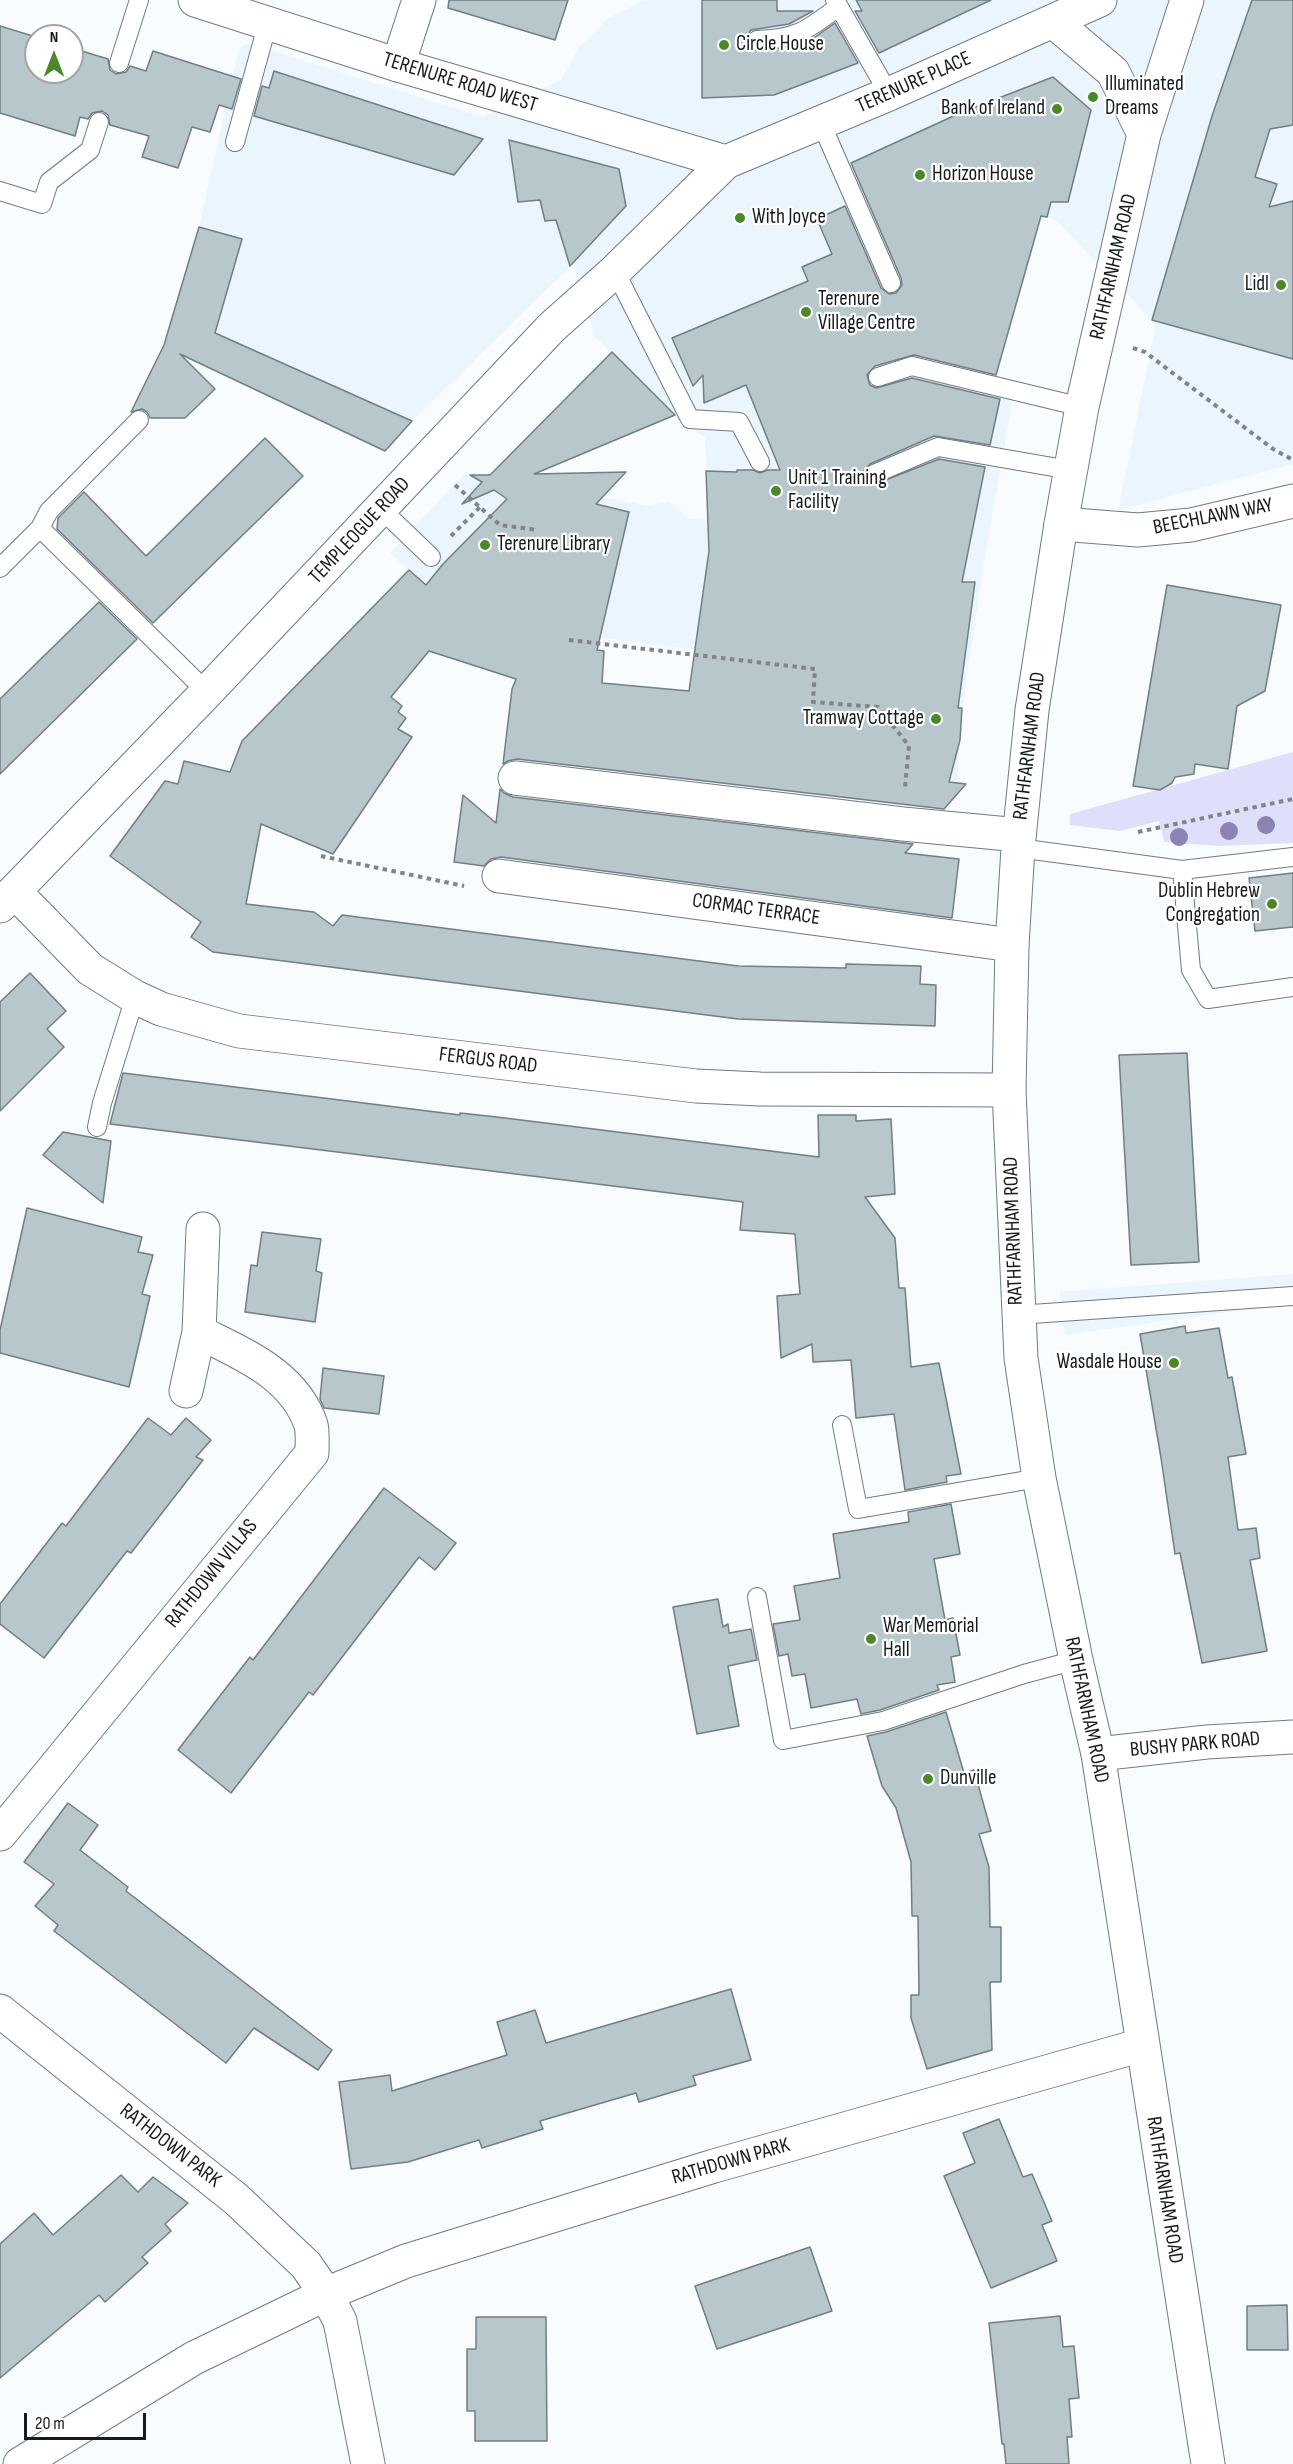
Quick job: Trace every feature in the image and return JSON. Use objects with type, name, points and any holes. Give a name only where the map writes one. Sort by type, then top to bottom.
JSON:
[{"type":"street","name":"TERENURE ROAD WEST","points":[[195,0],[398,65],[726,162]]},
{"type":"street","points":[[398,65],[418,0]]},
{"type":"street","name":"TERENURE PLACE","points":[[726,162],[888,94],[1100,0]]},
{"type":"street","name":"RATHFARNHAM ROAD","points":[[1186,0],[1144,134],[1082,407],[1061,524],[1032,710],[1019,841],[1012,945],[1009,1090],[1017,1314],[1021,1358],[1039,1479],[1098,1755],[1208,2464]]},
{"type":"street","points":[[1053,21],[1113,72],[1144,134]]},
{"type":"street","name":"TEMPLEOGUE ROAD","points":[[7,899],[207,692],[552,327],[615,271],[726,162]]},
{"type":"street","name":"BEECHLAWN WAY","points":[[1061,524],[1138,530],[1191,525],[1293,501]]},
{"type":"street","points":[[515,778],[903,824],[1019,841]]},
{"type":"street","name":"CORMAC TERRACE","points":[[499,876],[1012,945]]},
{"type":"street","name":"FERGUS ROAD","points":[[7,899],[90,969],[135,997],[161,1010],[239,1031],[696,1086],[760,1089],[1009,1090]]},
{"type":"street","points":[[186,1391],[199,1332],[203,1229]]},
{"type":"street","name":"RATHDOWN VILLAS","points":[[0,1834],[312,1453],[311,1426],[295,1393],[260,1363],[199,1332]]},
{"type":"street","name":"BUSHY PARK ROAD","points":[[1098,1755],[1207,1742],[1293,1737]]},
{"type":"street","name":"RATHDOWN PARK","points":[[0,2011],[236,2199],[306,2265],[326,2294],[340,2321],[368,2464]]},
{"type":"street","name":"RATHDOWN PARK","points":[[20,2464],[194,2358],[326,2294],[405,2261],[702,2170],[1142,2045]]},
{"type":"lane","points":[[119,63],[139,0]]},
{"type":"lane","points":[[757,40],[784,40],[810,28],[836,3],[888,94]]},
{"type":"lane","points":[[235,142],[268,22]]},
{"type":"lane","points":[[0,191],[42,204],[49,182],[90,150],[99,122]]},
{"type":"lane","points":[[821,123],[891,283]]},
{"type":"lane","points":[[615,271],[690,419],[739,422],[760,462]]},
{"type":"lane","points":[[878,376],[912,366],[1082,407]]},
{"type":"lane","points":[[0,568],[40,528],[50,512],[139,420]]},
{"type":"lane","points":[[874,474],[938,447],[1070,470]]},
{"type":"lane","points":[[381,509],[431,557]]},
{"type":"lane","points":[[40,528],[207,692]]},
{"type":"lane","points":[[1019,841],[1182,870],[1293,857]]},
{"type":"lane","points":[[1182,870],[1191,970],[1208,999],[1293,987]]},
{"type":"lane","points":[[97,1127],[102,1103],[135,997]]},
{"type":"lane","points":[[1017,1314],[1293,1296]]},
{"type":"lane","points":[[842,1425],[858,1509],[1039,1479]]},
{"type":"lane","points":[[757,1597],[783,1740],[883,1721],[1024,1674],[1076,1660]]},
{"type":"path","points":[[1098,336],[1145,352],[1273,449],[1293,460]]},
{"type":"path","points":[[428,458],[500,525],[538,530]]},
{"type":"path","points":[[431,557],[480,507]]},
{"type":"path","points":[[569,640],[815,669],[813,702],[878,706],[909,746],[904,796]]},
{"type":"path","points":[[1134,833],[1293,799]]},
{"type":"path","points":[[321,856],[490,891],[499,876]]},
{"type":"shaded area","points":[[645,0],[1293,0],[1293,464],[1118,510],[1155,329],[1152,320],[1056,220],[977,198],[908,262],[889,312],[896,359],[871,370],[876,386],[906,374],[1013,397],[985,556],[962,708],[958,749],[958,794],[951,802],[908,797],[741,655],[594,637],[429,588],[390,553],[466,472],[521,508],[602,497],[648,506],[669,501],[689,519],[708,520],[705,437],[681,424],[670,409],[595,337],[573,264],[412,421],[385,451],[164,345],[199,227],[239,49],[247,43],[483,117],[561,80],[579,47],[607,19]]},
{"type":"shaded area","points":[[1293,752],[1293,843],[1218,846],[1164,842],[1159,821],[1120,831],[1070,825],[1070,814]]},
{"type":"shaded area","points":[[1293,1274],[1293,1305],[1065,1335],[1060,1292]]},
{"type":"building","points":[[449,0],[568,0],[555,40],[448,8]]},
{"type":"building","name":"Circle House","points":[[702,0],[777,0],[777,11],[813,11],[789,24],[751,30],[747,35],[747,46],[758,51],[795,46],[815,37],[835,23],[858,63],[774,95],[702,98]]},
{"type":"building","points":[[856,0],[991,0],[879,53],[855,11],[862,11]]},
{"type":"building","points":[[1252,0],[1293,0],[1293,125],[1270,129],[1255,177],[1277,184],[1269,207],[1293,201],[1293,359],[1152,320],[1212,116]]},
{"type":"building","points":[[0,26],[24,33],[24,84],[84,84],[84,52],[108,59],[110,70],[116,74],[126,72],[130,66],[146,71],[153,51],[241,79],[232,109],[219,105],[210,132],[192,127],[178,168],[142,157],[149,136],[110,125],[108,115],[102,111],[92,113],[88,119],[80,117],[75,136],[0,113]]},
{"type":"building","points":[[274,71],[483,139],[454,175],[254,116],[262,86],[269,88]]},
{"type":"building","points":[[1053,77],[1091,110],[1068,202],[1051,202],[1047,217],[1041,216],[996,375],[914,355],[875,366],[867,375],[870,385],[876,388],[912,378],[1000,399],[990,445],[934,436],[870,464],[863,472],[864,479],[873,485],[939,459],[985,467],[962,582],[975,582],[958,708],[962,708],[960,740],[949,782],[966,784],[944,809],[517,759],[503,764],[512,689],[516,679],[429,651],[391,697],[402,706],[398,712],[406,718],[398,729],[412,737],[333,854],[261,824],[246,904],[314,912],[333,926],[342,915],[738,966],[846,968],[846,964],[921,966],[920,984],[936,985],[935,1026],[738,1019],[213,952],[191,937],[201,922],[110,856],[165,781],[178,784],[184,761],[230,772],[242,741],[409,570],[426,585],[443,564],[507,499],[494,490],[462,504],[482,482],[470,475],[490,475],[612,352],[675,415],[534,474],[626,472],[596,504],[629,512],[597,650],[604,651],[602,683],[689,691],[709,551],[706,471],[753,470],[760,473],[767,470],[780,470],[746,385],[704,403],[703,375],[693,386],[672,338],[808,281],[802,267],[832,254],[817,219],[845,206],[881,288],[889,294],[896,293],[902,285],[901,278],[851,163],[960,113]]},
{"type":"building","points":[[509,140],[619,169],[626,206],[570,266],[556,220],[545,221],[540,200],[518,202]]},
{"type":"building","points":[[199,227],[242,239],[215,333],[412,421],[385,451],[180,354],[215,389],[185,418],[150,418],[142,409],[131,412],[164,345]]},
{"type":"building","points":[[265,438],[303,476],[153,623],[57,529],[58,518],[84,492],[146,556]]},
{"type":"building","points":[[1167,585],[1281,605],[1265,691],[1237,706],[1228,769],[1195,764],[1194,774],[1175,777],[1172,783],[1160,790],[1133,786]]},
{"type":"building","points":[[99,602],[137,639],[0,774],[0,699]]},
{"type":"building","points":[[500,789],[513,797],[913,844],[905,853],[959,859],[952,918],[501,857],[491,859],[484,866],[454,862],[463,795],[496,823]]},
{"type":"building","name":"Dublin Hebrew Congregation","points":[[1293,873],[1293,927],[1255,931],[1249,878]]},
{"type":"building","points":[[30,973],[66,1011],[47,1029],[64,1047],[0,1111],[0,1002]]},
{"type":"building","points":[[1187,1053],[1199,1262],[1131,1265],[1119,1055]]},
{"type":"building","points":[[123,1073],[819,1157],[818,1115],[856,1115],[856,1121],[891,1119],[895,1194],[865,1197],[895,1238],[899,1288],[905,1288],[911,1367],[939,1363],[961,1474],[946,1476],[947,1482],[905,1490],[894,1414],[856,1418],[851,1360],[813,1362],[812,1344],[781,1358],[777,1296],[800,1294],[795,1234],[740,1230],[743,1202],[110,1124]]},
{"type":"building","points":[[63,1132],[111,1141],[103,1203],[43,1155]]},
{"type":"building","points":[[27,1208],[142,1237],[138,1252],[153,1255],[142,1294],[150,1296],[129,1387],[0,1353],[0,1330]]},
{"type":"building","points":[[262,1232],[321,1239],[316,1271],[322,1273],[315,1322],[245,1312],[251,1265],[257,1266]]},
{"type":"building","points":[[1185,1326],[1186,1333],[1219,1328],[1228,1378],[1232,1377],[1246,1454],[1228,1457],[1238,1530],[1256,1528],[1260,1558],[1250,1560],[1267,1651],[1202,1663],[1180,1553],[1175,1554],[1140,1334]]},
{"type":"building","points":[[323,1368],[384,1376],[379,1414],[324,1408],[320,1399]]},
{"type":"building","points":[[148,1418],[171,1435],[186,1418],[211,1440],[196,1457],[203,1460],[131,1553],[127,1551],[44,1658],[0,1624],[0,1604],[62,1523],[66,1526]]},
{"type":"building","points":[[384,1488],[456,1543],[435,1570],[419,1557],[313,1695],[309,1692],[231,1793],[178,1750],[250,1657],[253,1660]]},
{"type":"building","points":[[951,1504],[960,1554],[934,1559],[945,1620],[953,1618],[960,1655],[951,1657],[955,1682],[937,1685],[939,1690],[861,1714],[857,1699],[811,1708],[805,1674],[792,1676],[788,1654],[779,1656],[773,1624],[800,1620],[794,1586],[840,1578],[833,1534],[909,1522],[908,1512]]},
{"type":"building","points":[[718,1599],[723,1627],[728,1624],[729,1633],[751,1629],[757,1660],[728,1666],[739,1726],[697,1734],[673,1607]]},
{"type":"building","points":[[946,1712],[964,1773],[974,1770],[991,1831],[979,1834],[989,1867],[990,1927],[1001,1927],[1001,1982],[990,1982],[992,2050],[927,2069],[911,2018],[911,1995],[919,1995],[918,1916],[912,1916],[911,1862],[896,1808],[882,1786],[867,1736]]},
{"type":"building","points":[[68,1803],[98,1825],[80,1850],[128,1887],[126,1891],[332,2050],[318,2070],[254,2028],[226,2063],[54,1931],[58,1925],[35,1906],[54,1884],[24,1862]]},
{"type":"building","points":[[731,1989],[751,2060],[693,2076],[696,2085],[639,2102],[636,2093],[540,2121],[543,2129],[482,2148],[479,2140],[408,2162],[351,2169],[339,2082],[390,2075],[392,2091],[507,2055],[497,2022],[535,2010],[546,2043]]},
{"type":"building","points":[[999,2119],[1023,2177],[1032,2174],[1052,2221],[1042,2225],[1057,2261],[991,2288],[944,2176],[975,2163],[963,2133]]},
{"type":"building","points":[[121,2175],[138,2192],[153,2177],[188,2203],[165,2224],[171,2231],[142,2257],[148,2263],[105,2302],[99,2295],[0,2378],[0,2244],[34,2213],[53,2235]]},
{"type":"building","points":[[810,2247],[832,2311],[717,2349],[695,2286]]},
{"type":"building","points":[[1287,2305],[1288,2350],[1247,2350],[1247,2306]]},
{"type":"building","points":[[1060,2316],[1063,2347],[1074,2346],[1079,2398],[1069,2399],[1072,2437],[1067,2437],[1069,2464],[1006,2464],[989,2323]]},
{"type":"building","points":[[476,2317],[546,2317],[547,2441],[475,2441],[475,2411],[467,2411],[467,2349],[476,2349]]},
{"type":"place","name":"Circle House","points":[[724,45]]},
{"type":"place","name":"Illuminated Dreams","points":[[1093,97]]},
{"type":"place","name":"Bank of Ireland","points":[[1057,109]]},
{"type":"place","name":"Horizon House","points":[[920,175]]},
{"type":"place","name":"With Joyce","points":[[740,218]]},
{"type":"place","name":"Lidl","points":[[1281,285]]},
{"type":"place","name":"Terenure Village Centre","points":[[806,312]]},
{"type":"place","name":"Unit 1 Training Facility","points":[[776,491]]},
{"type":"place","name":"Terenure Library","points":[[485,545]]},
{"type":"place","name":"Tramway Cottage","points":[[936,719]]},
{"type":"place","name":"Dublin Hebrew Congregation","points":[[1272,904]]},
{"type":"place","name":"Wasdale House","points":[[1174,1363]]},
{"type":"place","name":"War Memorial Hall","points":[[871,1639]]},
{"type":"place","name":"Dunville","points":[[928,1779]]}]
